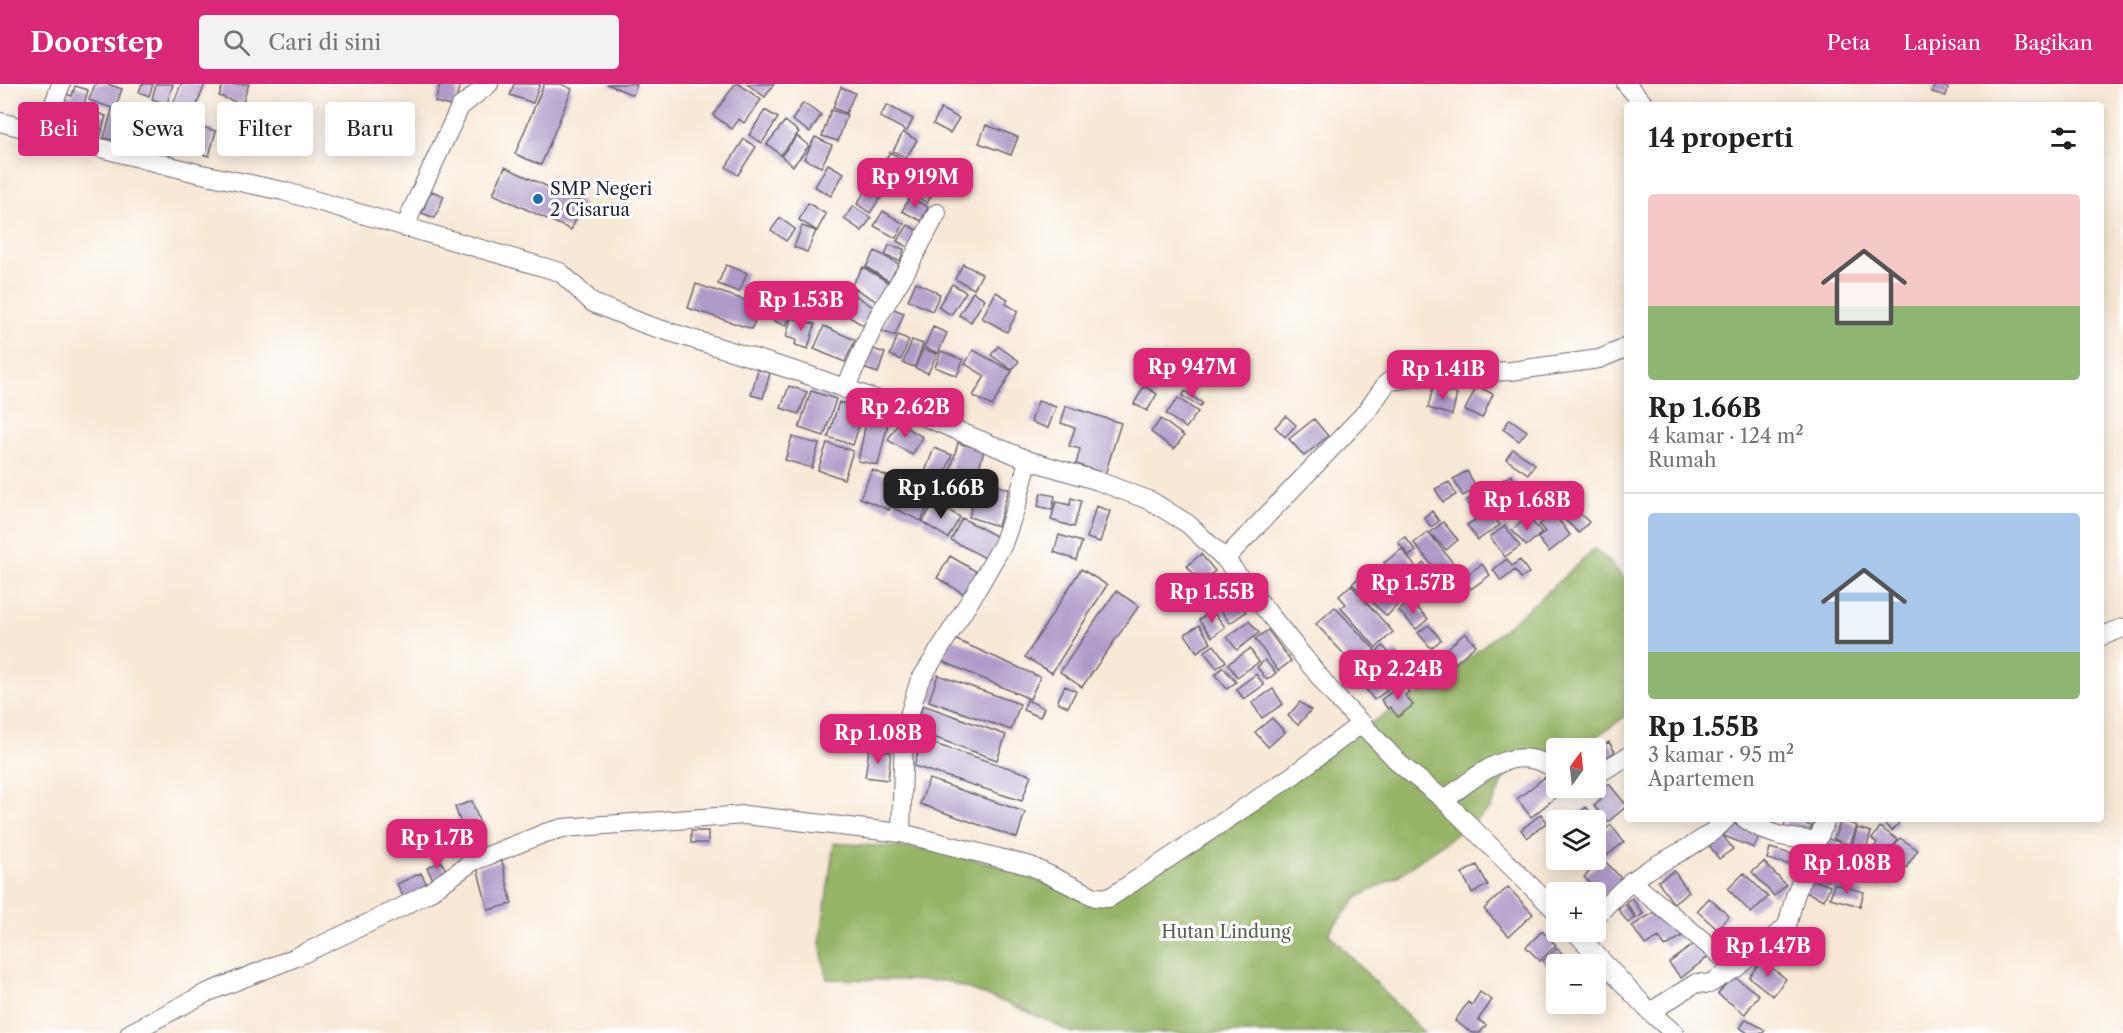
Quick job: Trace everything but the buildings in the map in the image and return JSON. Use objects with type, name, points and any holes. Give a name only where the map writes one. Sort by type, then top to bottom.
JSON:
[{"type":"street","points":[[55,102],[61,84]]},
{"type":"street","points":[[406,228],[411,212],[460,107],[489,84]]},
{"type":"street","points":[[1626,84],[1641,102]]},
{"type":"street","points":[[0,122],[18,127]]},
{"type":"street","points":[[99,148],[197,173],[283,191],[560,272],[593,303],[636,321],[802,373],[915,413],[1028,460],[1098,481],[1151,501],[1188,524],[1225,559],[1328,688],[1401,765],[1444,800],[1546,901]]},
{"type":"street","points":[[845,389],[878,317],[937,213]]},
{"type":"street","points":[[1225,559],[1367,411],[1390,381],[1442,374],[1511,371],[1599,358],[1624,348]]},
{"type":"street","points":[[901,833],[904,733],[919,682],[1003,544],[1017,504],[1028,460]]},
{"type":"street","points":[[2104,635],[2123,628]]},
{"type":"street","points":[[130,1033],[206,993],[294,958],[398,909],[428,893],[472,862],[563,828],[744,815],[901,833],[1031,866],[1095,897],[1109,898],[1292,776],[1362,723]]},
{"type":"street","points":[[1444,800],[1482,773],[1507,759],[1529,757],[1546,763]]},
{"type":"street","points":[[1606,769],[1624,758]]},
{"type":"street","points":[[1606,906],[1631,881],[1702,839],[1723,822]]},
{"type":"street","points":[[1749,822],[1785,838],[1817,840]]},
{"type":"street","points":[[1650,1012],[1696,983],[1709,984],[1736,968],[1787,926],[1795,896],[1825,822]]},
{"type":"street","points":[[1631,881],[1736,968]]},
{"type":"street","points":[[1587,942],[1650,1012],[1674,1033]]},
{"type":"green space","name":"Hutan Lindung","points":[[1594,549],[1604,556],[1624,578],[1624,717],[1594,738],[1546,738],[1546,754],[1531,750],[1506,775],[1490,809],[1398,876],[1358,897],[1328,933],[1424,1033],[1071,1033],[1012,1005],[947,981],[827,979],[820,943],[834,843],[938,850],[990,863],[1085,899],[1117,883],[1258,790],[1440,682],[1542,597]]},
{"type":"place","name":"SMP Negeri 2 Cisarua","points":[[538,199]]}]
